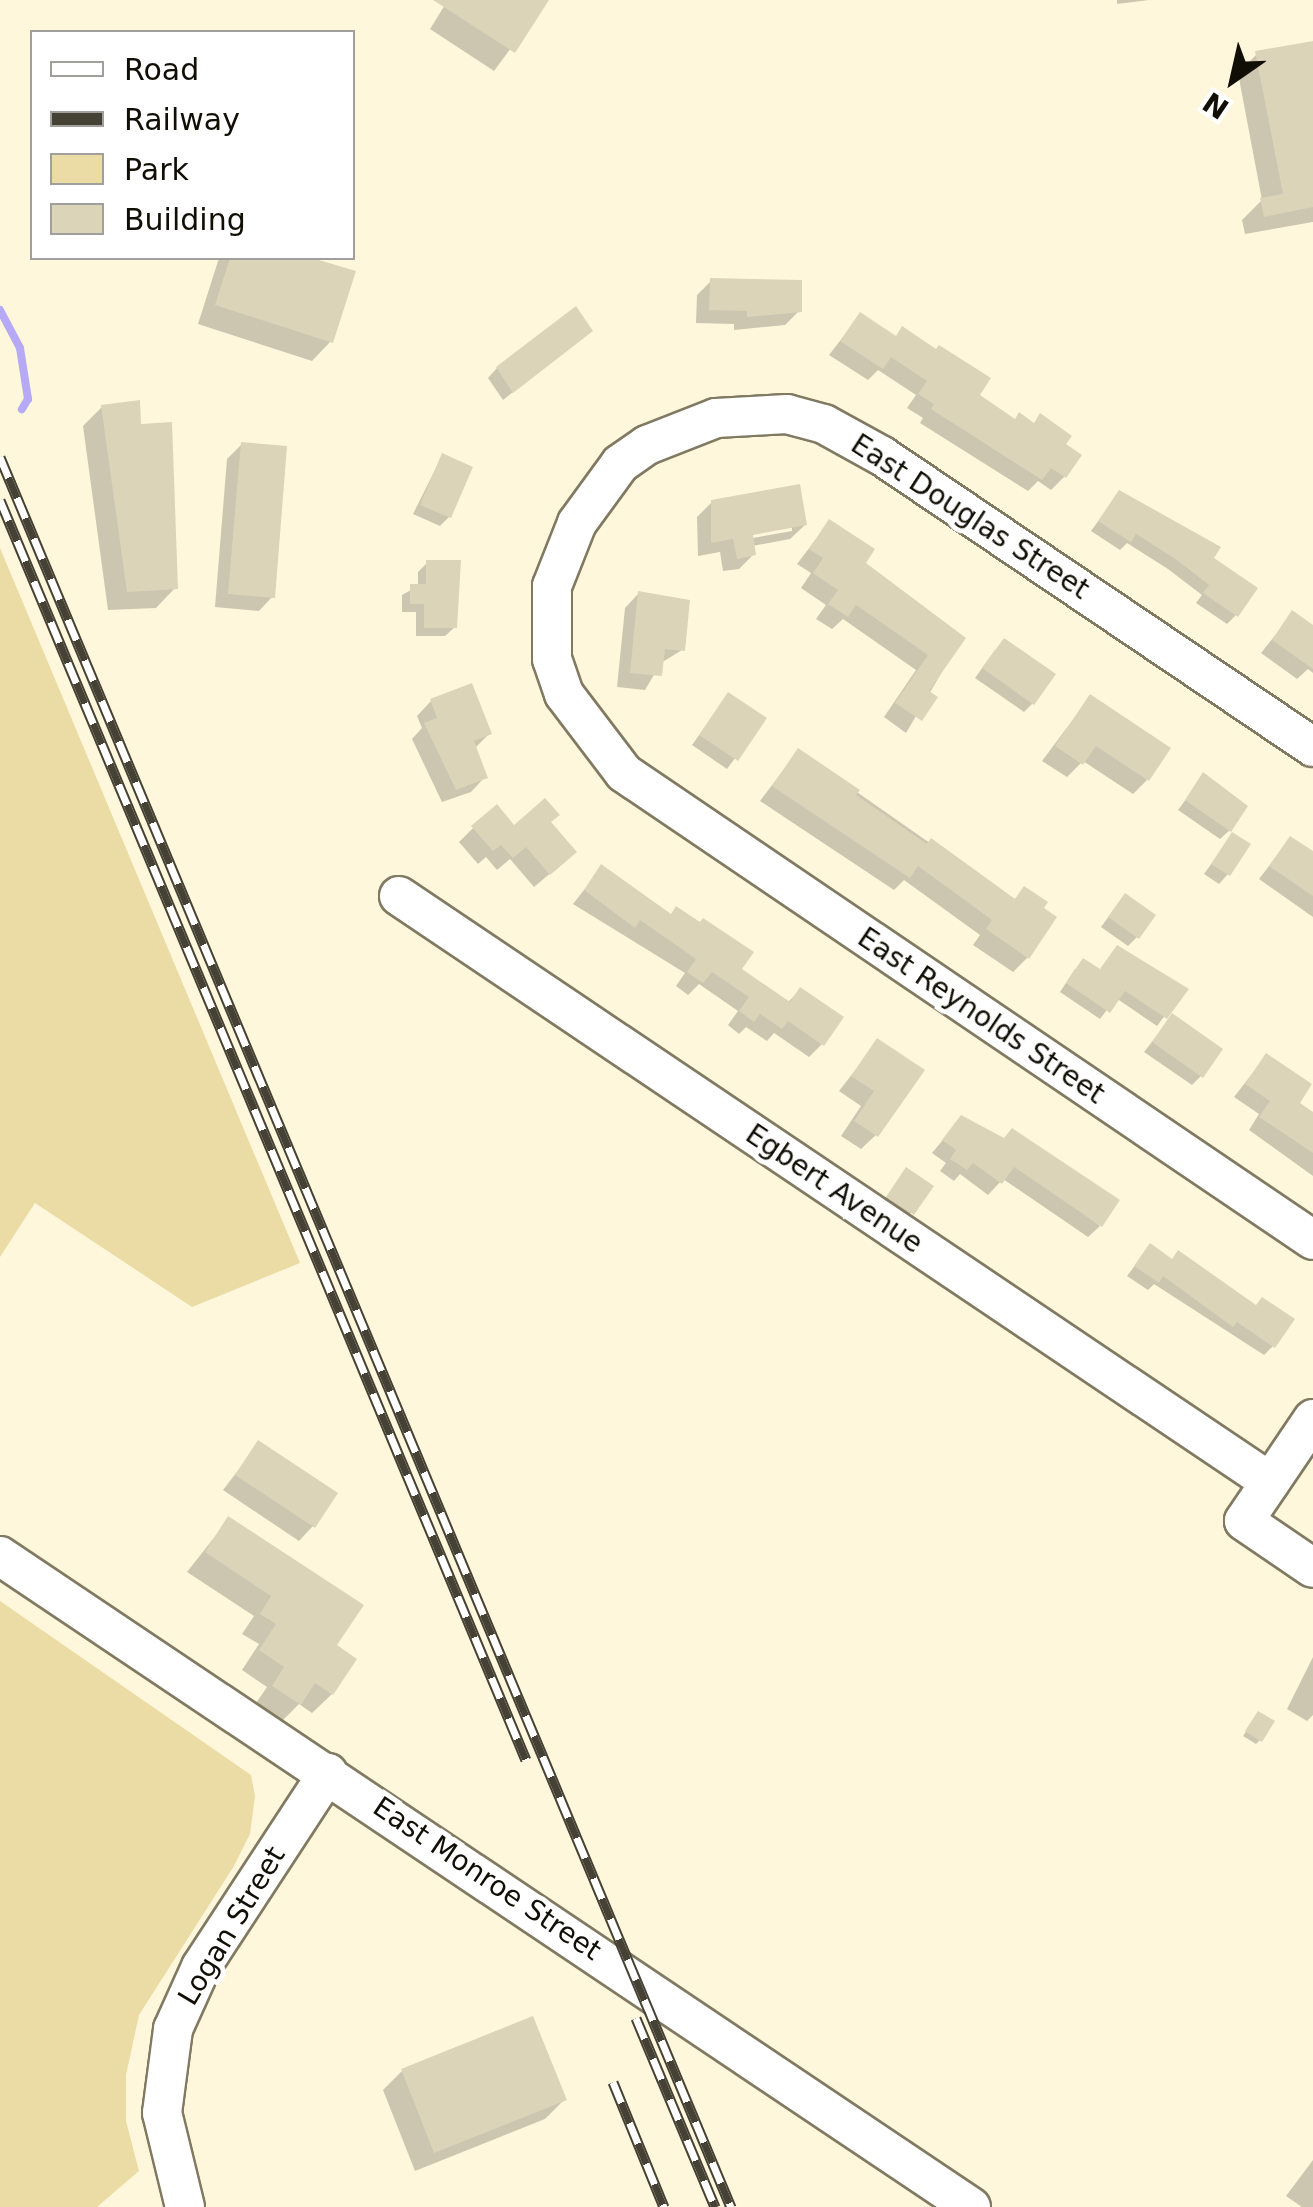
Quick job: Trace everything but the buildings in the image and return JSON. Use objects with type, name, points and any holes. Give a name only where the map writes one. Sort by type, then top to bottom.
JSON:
[{"type":"street","name":"East Douglas Street","points":[[649,792],[604,752],[564,694],[552,660],[552,586],[576,522],[620,464],[682,430],[753,412],[787,414],[854,438],[1313,748]]},
{"type":"street","name":"East Reynolds Street","points":[[649,792],[1313,1240]]},
{"type":"street","name":"Egbert Avenue","points":[[399,896],[1270,1482]]},
{"type":"street","points":[[1313,1418],[1244,1521],[1313,1568]]},
{"type":"street","name":"East Monroe Street","points":[[0,1556],[328,1772],[971,2207]]},
{"type":"street","name":"Logan Street","points":[[185,2207],[162,2112],[172,2030],[201,1967],[328,1772]]},
{"type":"green space","points":[[0,548],[300,1263],[192,1307],[35,1203],[0,1257]]},
{"type":"green space","points":[[0,1601],[251,1775],[255,1796],[250,1834],[234,1866],[139,2015],[126,2075],[126,2121],[139,2171],[97,2207],[0,2207]]},
{"type":"waterway","points":[[0,310],[20,348],[28,399],[22,409]]},
{"type":"railway","points":[[0,457],[731,2207]]},
{"type":"railway","points":[[0,500],[526,1760]]},
{"type":"railway","points":[[636,2018],[715,2207]]},
{"type":"railway","points":[[613,2082],[664,2207]]}]
